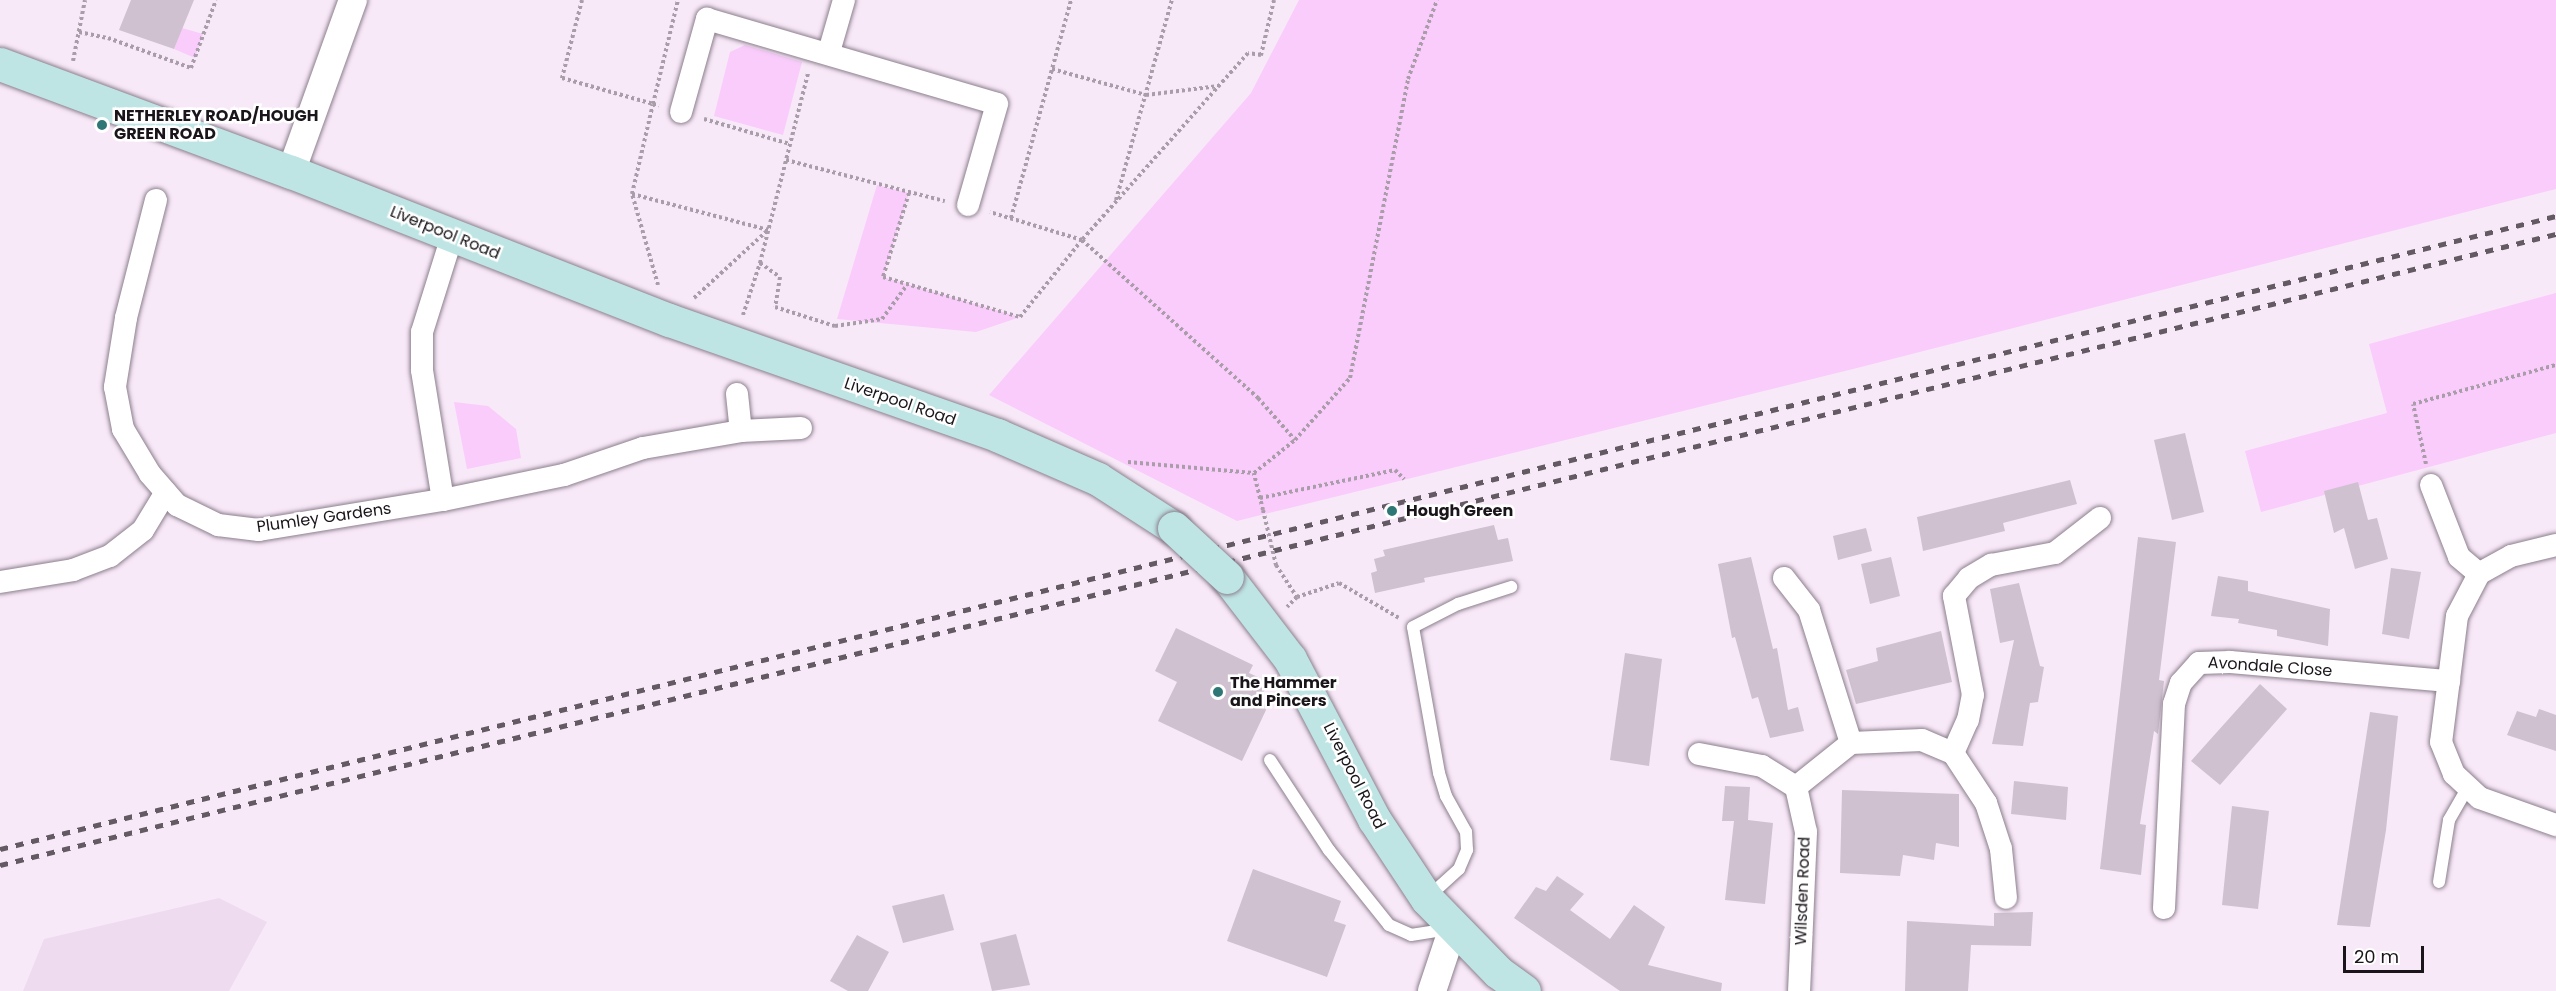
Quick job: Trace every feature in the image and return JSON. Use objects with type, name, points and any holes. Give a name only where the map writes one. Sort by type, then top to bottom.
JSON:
[{"type":"main road","name":"Liverpool Road","points":[[0,64],[291,172],[733,344],[998,435],[1067,464],[1125,494],[1174,528],[1227,577],[1268,628],[1313,696],[1374,819],[1426,899],[1453,928],[1524,991]]},
{"type":"street","points":[[291,172],[353,0]]},
{"type":"street","points":[[821,50],[844,0]]},
{"type":"street","points":[[681,112],[707,19],[821,50],[997,104],[968,206]]},
{"type":"street","name":"Plumley Gardens","points":[[156,200],[126,318],[115,387],[123,429],[150,474],[177,505],[218,525],[259,530],[443,501],[564,475],[643,448],[741,431],[801,428]]},
{"type":"street","points":[[443,501],[422,369],[422,332],[452,236]]},
{"type":"street","points":[[737,394],[741,431]]},
{"type":"street","points":[[2431,485],[2459,557],[2479,574]]},
{"type":"street","points":[[0,582],[73,570],[110,556],[143,530],[166,492]]},
{"type":"street","points":[[1953,753],[1968,720],[1973,695],[1954,596],[1969,578],[1991,565],[2055,553],[2100,518]]},
{"type":"street","points":[[2556,545],[2511,556],[2479,574],[2457,616],[2441,742],[2454,774],[2480,798],[2556,825]]},
{"type":"street","points":[[1784,578],[1809,610],[1851,743]]},
{"type":"street","name":"Avondale Close","points":[[2164,908],[2174,704],[2181,683],[2199,663],[2230,662],[2449,681]]},
{"type":"street","points":[[1700,754],[1762,766],[1796,787],[1851,743],[1922,740],[1953,753],[1986,803],[2001,849],[2006,898]]},
{"type":"street","name":"Wilsden Road","points":[[1796,787],[1806,832],[1799,991]]},
{"type":"street","points":[[1432,991],[1453,928]]},
{"type":"lane","points":[[1426,899],[1459,869],[1467,850],[1466,832],[1446,796],[1438,773],[1413,627],[1458,604],[1511,587]]},
{"type":"lane","points":[[1270,760],[1329,850],[1389,925],[1411,934],[1453,928]]},
{"type":"lane","points":[[2439,882],[2449,820],[2468,787]]},
{"type":"path","points":[[68,90],[85,0]]},
{"type":"path","points":[[79,32],[108,38],[191,68],[216,0]]},
{"type":"path","points":[[582,0],[562,78],[790,144]]},
{"type":"path","points":[[678,0],[632,194],[669,320],[768,230]]},
{"type":"path","points":[[1011,218],[1071,0]]},
{"type":"path","points":[[1114,204],[1172,0]]},
{"type":"path","points":[[909,193],[883,277],[1020,317],[1082,240],[1248,53],[1261,55],[1274,0]]},
{"type":"path","points":[[1121,461],[1254,473],[1295,440],[1350,378],[1408,79],[1437,0]]},
{"type":"path","points":[[733,344],[760,263],[790,144],[821,50]]},
{"type":"path","points":[[1052,69],[1146,95],[1219,86]]},
{"type":"path","points":[[786,160],[909,193],[968,206],[1082,240],[1258,398],[1295,440]]},
{"type":"path","points":[[632,194],[768,230]]},
{"type":"path","points":[[760,263],[780,277],[775,307],[835,326],[882,319],[907,285]]},
{"type":"path","points":[[2431,485],[2413,404],[2556,364]]},
{"type":"path","points":[[1260,498],[1395,470],[1404,479]]},
{"type":"path","points":[[1254,473],[1276,565],[1297,597]]},
{"type":"path","points":[[1268,628],[1297,597],[1339,583],[1413,627]]},
{"type":"shaded area","points":[[1299,0],[2556,0],[2556,189],[1857,368],[1237,521],[989,395],[1251,93]]},
{"type":"shaded area","points":[[182,28],[203,34],[195,58],[174,49]]},
{"type":"shaded area","points":[[745,45],[802,62],[783,135],[714,116],[730,52]]},
{"type":"shaded area","points":[[877,185],[909,193],[883,277],[1020,317],[976,332],[837,319]]},
{"type":"shaded area","points":[[2556,293],[2556,433],[2261,512],[2245,451],[2387,413],[2369,344]]},
{"type":"shaded area","points":[[454,402],[488,406],[516,429],[521,458],[467,469]]},
{"type":"shaded area","points":[[219,898],[267,922],[229,991],[23,991],[44,939]]},
{"type":"building","points":[[131,0],[194,0],[174,49],[119,30]]},
{"type":"building","points":[[2185,433],[2204,512],[2172,520],[2154,440]]},
{"type":"building","points":[[2070,480],[2077,504],[2003,523],[2005,531],[1923,551],[1917,517]]},
{"type":"building","points":[[2358,482],[2368,520],[2377,518],[2388,559],[2355,569],[2344,528],[2334,533],[2324,491]]},
{"type":"building","points":[[1494,525],[1498,540],[1508,538],[1513,561],[1424,578],[1425,582],[1375,593],[1371,573],[1377,571],[1374,559],[1385,556],[1383,550]]},
{"type":"building","points":[[1866,528],[1872,551],[1838,560],[1833,536]]},
{"type":"building","points":[[2138,537],[2176,542],[2159,680],[2164,681],[2158,734],[2154,731],[2140,824],[2146,825],[2141,875],[2100,869]]},
{"type":"building","points":[[1751,557],[1773,649],[1777,648],[1788,710],[1798,707],[1804,731],[1770,738],[1758,697],[1752,699],[1735,637],[1732,638],[1718,564]]},
{"type":"building","points":[[1891,557],[1900,596],[1870,604],[1861,564]]},
{"type":"building","points":[[2391,568],[2421,572],[2409,639],[2382,634]]},
{"type":"building","points":[[2218,576],[2248,581],[2248,591],[2330,609],[2328,646],[2277,636],[2277,630],[2238,623],[2239,619],[2211,616]]},
{"type":"building","points":[[2019,583],[2040,666],[2044,667],[2038,702],[2030,703],[2023,746],[1992,744],[2014,640],[2000,643],[1990,589]]},
{"type":"building","name":"The Hammer and Pincers","points":[[1176,628],[1253,665],[1249,673],[1260,678],[1257,686],[1265,689],[1262,696],[1266,710],[1242,761],[1158,721],[1177,682],[1155,671]]},
{"type":"building","points":[[1941,631],[1952,682],[1856,704],[1846,670],[1878,661],[1876,648]]},
{"type":"building","points":[[1625,653],[1662,659],[1649,766],[1610,760]]},
{"type":"building","points":[[2260,684],[2287,709],[2220,785],[2191,761]]},
{"type":"building","points":[[2539,709],[2556,715],[2556,751],[2507,735],[2517,711],[2536,717]]},
{"type":"building","points":[[2370,712],[2398,716],[2386,830],[2370,927],[2337,925]]},
{"type":"building","points":[[2014,781],[2068,787],[2066,820],[2011,814]]},
{"type":"building","points":[[1725,786],[1750,787],[1748,820],[1773,823],[1765,904],[1725,900],[1734,821],[1722,821]]},
{"type":"building","points":[[1842,790],[1959,794],[1959,847],[1936,843],[1934,860],[1903,855],[1900,876],[1840,873]]},
{"type":"building","points":[[2232,806],[2269,811],[2258,909],[2222,905]]},
{"type":"building","points":[[1253,869],[1341,901],[1334,921],[1346,925],[1327,977],[1227,941]]},
{"type":"building","points":[[1557,876],[1584,894],[1570,910],[1610,939],[1634,905],[1665,927],[1648,965],[1722,983],[1721,991],[1620,991],[1514,918],[1536,887],[1546,891]]},
{"type":"building","points":[[944,894],[954,930],[903,943],[892,906]]},
{"type":"building","points":[[2033,912],[2031,946],[1971,945],[1968,991],[1905,991],[1907,921],[1994,926],[1994,913]]},
{"type":"building","points":[[1016,934],[1030,985],[992,991],[980,943]]},
{"type":"building","points":[[857,935],[889,952],[868,991],[848,991],[830,981]]},
{"type":"railway","points":[[0,849],[2556,216]]},
{"type":"railway","points":[[0,865],[2556,234]]},
{"type":"place","name":"NETHERLEY ROAD/HOUGH GREEN ROAD","points":[[102,125]]},
{"type":"place","name":"Hough Green","points":[[1392,511]]},
{"type":"place","name":"The Hammer and Pincers","points":[[1218,692]]}]
